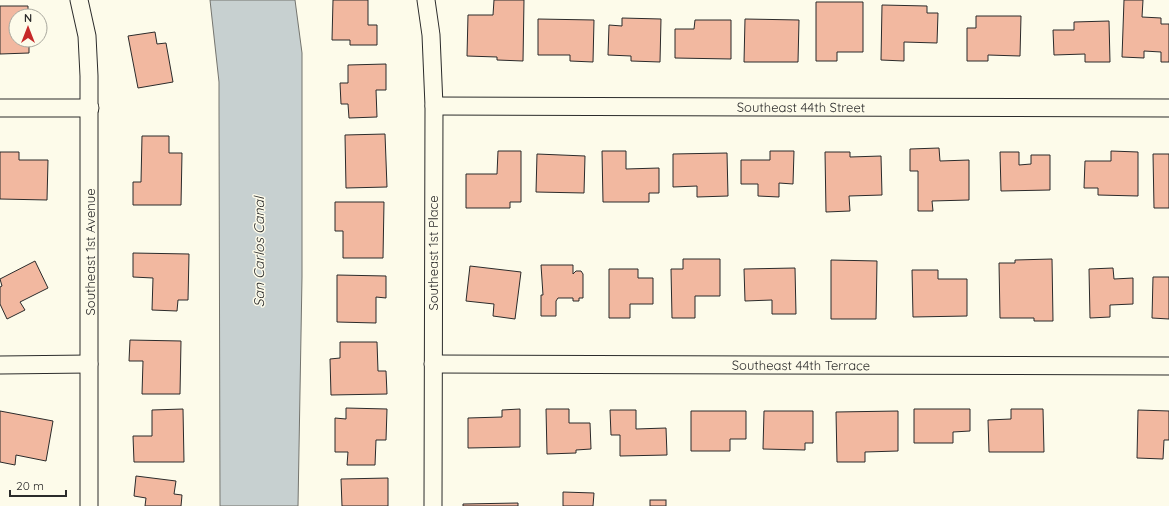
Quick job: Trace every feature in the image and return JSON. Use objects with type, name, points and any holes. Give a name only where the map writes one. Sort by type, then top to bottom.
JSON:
[{"type":"street","name":"Southeast 1st Avenue","points":[[79,0],[87,36],[90,108],[89,506]]},
{"type":"street","name":"Southeast 1st Place","points":[[426,0],[431,35],[434,106],[433,506]]},
{"type":"street","name":"Southeast 44th Street","points":[[434,106],[1169,108]]},
{"type":"street","points":[[0,108],[90,108]]},
{"type":"street","points":[[0,365],[89,364]]},
{"type":"street","name":"Southeast 44th Terrace","points":[[433,364],[1169,366]]},
{"type":"water","name":"San Carlos Canal","points":[[210,0],[295,0],[302,53],[302,277],[298,506],[220,506],[219,82]]},
{"type":"building","points":[[333,0],[368,0],[368,25],[377,25],[377,45],[350,45],[350,40],[332,40]]},
{"type":"building","points":[[494,0],[524,0],[523,61],[497,60],[497,57],[467,56],[468,15],[493,15]]},
{"type":"building","points":[[1124,0],[1143,0],[1142,17],[1161,18],[1161,24],[1169,24],[1169,62],[1161,62],[1161,52],[1144,51],[1144,58],[1122,57]]},
{"type":"building","points":[[816,2],[863,2],[863,52],[837,52],[837,61],[816,61]]},
{"type":"building","points":[[882,5],[927,6],[927,13],[938,13],[937,43],[904,42],[904,61],[881,60]]},
{"type":"building","points":[[0,6],[28,6],[28,8],[8,8],[8,48],[29,48],[29,53],[0,54]]},
{"type":"building","points":[[976,16],[1021,16],[1020,56],[988,55],[988,61],[967,61],[967,28],[976,28]]},
{"type":"building","points":[[622,18],[661,19],[660,62],[631,61],[631,56],[608,55],[609,25],[622,26]]},
{"type":"building","points":[[538,19],[594,20],[593,62],[570,61],[570,55],[538,55]]},
{"type":"building","points":[[745,19],[799,20],[798,62],[744,62]]},
{"type":"building","points":[[695,20],[731,20],[731,59],[675,58],[675,29],[694,29]]},
{"type":"building","points":[[1109,21],[1110,62],[1085,62],[1085,54],[1054,55],[1053,30],[1074,30],[1074,22]]},
{"type":"building","points":[[155,32],[157,44],[166,43],[173,82],[138,88],[128,36]]},
{"type":"building","points":[[386,64],[386,90],[376,90],[377,117],[349,118],[348,104],[341,104],[340,83],[348,83],[348,65]]},
{"type":"building","points":[[385,134],[387,187],[346,188],[345,135]]},
{"type":"building","points":[[142,136],[169,136],[169,153],[182,153],[181,205],[133,205],[133,182],[141,182]]},
{"type":"building","points":[[939,148],[940,161],[969,160],[969,200],[932,201],[933,211],[918,211],[918,171],[910,171],[910,149]]},
{"type":"building","points":[[498,151],[521,151],[521,202],[510,202],[510,208],[466,208],[466,174],[497,174]]},
{"type":"building","points":[[602,151],[626,151],[626,169],[659,168],[659,193],[649,193],[649,202],[603,202]]},
{"type":"building","points":[[770,151],[794,151],[793,184],[779,183],[779,197],[758,196],[758,184],[741,184],[741,160],[770,160]]},
{"type":"building","points":[[1111,151],[1138,152],[1138,196],[1098,195],[1098,188],[1084,188],[1085,161],[1111,161]]},
{"type":"building","points":[[0,152],[19,152],[19,160],[48,160],[47,200],[0,199]]},
{"type":"building","points":[[825,152],[850,152],[850,157],[881,156],[882,195],[849,196],[850,211],[826,212]]},
{"type":"building","points":[[1000,152],[1019,152],[1019,165],[1031,164],[1031,155],[1050,155],[1050,190],[1001,191]]},
{"type":"building","points":[[727,153],[728,196],[697,197],[697,186],[673,187],[673,154]]},
{"type":"building","points":[[537,154],[585,156],[584,193],[536,192]]},
{"type":"building","points":[[1153,154],[1169,154],[1169,208],[1154,208]]},
{"type":"building","points":[[335,202],[384,202],[383,258],[343,258],[343,231],[335,231]]},
{"type":"building","points":[[133,253],[189,254],[188,300],[178,300],[177,311],[152,310],[153,278],[133,277]]},
{"type":"building","points":[[683,259],[720,259],[720,296],[695,296],[695,318],[672,318],[671,269],[683,269]]},
{"type":"building","points":[[1052,259],[1053,321],[1034,321],[1034,318],[1000,318],[999,263],[1015,263],[1015,260]]},
{"type":"building","points":[[831,260],[877,261],[876,319],[831,319]]},
{"type":"building","points":[[35,261],[48,288],[20,302],[25,310],[7,319],[0,304],[0,287],[2,286],[0,279]]},
{"type":"building","points":[[541,265],[573,265],[573,274],[576,271],[581,271],[583,274],[583,298],[579,298],[579,301],[573,301],[573,298],[558,298],[556,301],[556,316],[541,316],[541,295],[543,295]]},
{"type":"building","points":[[470,266],[521,272],[515,319],[493,316],[494,304],[466,301]]},
{"type":"building","points":[[795,268],[796,314],[772,314],[772,300],[745,301],[744,269]]},
{"type":"building","points":[[1113,268],[1114,279],[1133,278],[1133,304],[1110,305],[1110,317],[1090,318],[1089,269]]},
{"type":"building","points":[[609,269],[638,269],[638,278],[653,278],[653,304],[630,304],[630,318],[609,318]]},
{"type":"building","points":[[912,270],[938,270],[938,279],[967,279],[967,316],[913,317]]},
{"type":"building","points":[[337,275],[386,276],[386,298],[376,297],[376,323],[337,322]]},
{"type":"building","points":[[1153,277],[1169,277],[1169,319],[1152,318]]},
{"type":"building","points":[[130,340],[181,341],[180,394],[142,394],[143,361],[129,361]]},
{"type":"building","points":[[340,342],[377,342],[378,371],[386,371],[387,394],[331,395],[330,359],[340,358]]},
{"type":"building","points":[[346,408],[387,409],[386,440],[376,440],[375,465],[347,465],[348,452],[335,452],[335,418],[346,419]]},
{"type":"building","points":[[183,409],[184,462],[134,462],[133,436],[152,436],[152,410]]},
{"type":"building","points":[[520,409],[520,447],[468,448],[468,418],[502,417],[502,410]]},
{"type":"building","points":[[546,409],[569,409],[569,423],[590,423],[591,449],[576,450],[576,453],[547,454]]},
{"type":"building","points":[[914,409],[970,409],[970,431],[953,432],[953,443],[914,443]]},
{"type":"building","points":[[1011,409],[1043,409],[1044,452],[989,452],[988,420],[1011,419]]},
{"type":"building","points":[[610,410],[636,410],[636,429],[666,428],[667,455],[620,456],[620,435],[611,435]]},
{"type":"building","points":[[1138,410],[1169,411],[1169,440],[1164,440],[1163,459],[1137,458]]},
{"type":"building","points":[[0,411],[53,421],[46,461],[16,455],[15,465],[0,462]]},
{"type":"building","points":[[691,411],[746,411],[746,439],[730,439],[730,451],[691,451]]},
{"type":"building","points":[[764,411],[813,411],[813,443],[805,443],[805,450],[763,449]]},
{"type":"building","points":[[898,411],[898,451],[865,452],[865,462],[837,462],[836,412]]},
{"type":"building","points":[[136,476],[176,481],[174,494],[182,495],[181,506],[145,506],[146,498],[134,496]]},
{"type":"building","points":[[388,478],[388,506],[342,506],[341,479]]},
{"type":"building","points":[[563,492],[594,493],[593,506],[563,506]]},
{"type":"building","points":[[650,500],[666,500],[666,506],[650,506]]},
{"type":"building","points":[[518,503],[518,506],[463,506],[463,504]]}]
